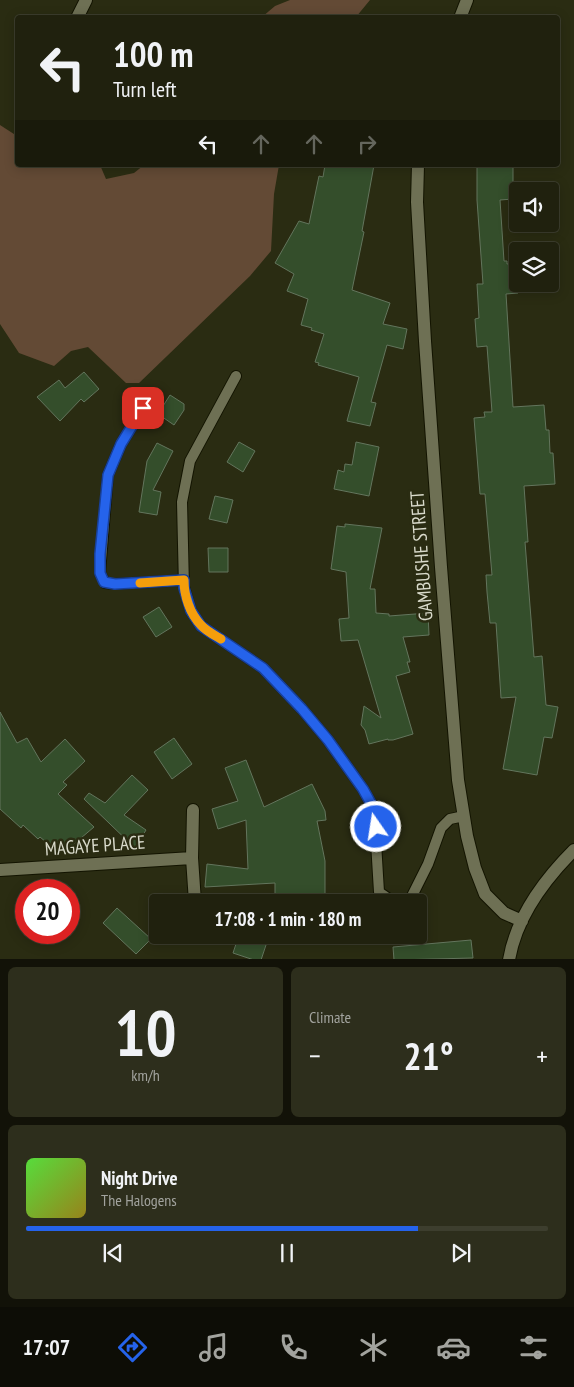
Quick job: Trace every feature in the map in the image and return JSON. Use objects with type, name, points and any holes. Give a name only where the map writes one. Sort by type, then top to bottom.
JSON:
[{"type":"street","points":[[78,15],[86,0]]},
{"type":"street","points":[[461,15],[468,0]]},
{"type":"street","name":"GAMBUSHE STREET","points":[[418,167],[417,202],[429,400],[458,780],[475,868],[485,894],[504,914],[522,921]]},
{"type":"street","points":[[193,810],[192,858],[194,894]]},
{"type":"street","points":[[509,959],[522,921],[542,887],[574,850]]},
{"type":"street","name":"MAGAYE PLACE","points":[[0,870],[192,858]]},
{"type":"lane","points":[[236,376],[190,460],[182,502],[184,588],[191,611],[201,626],[263,668],[328,740],[363,789],[374,809],[379,892],[382,894]]},
{"type":"lane","points":[[143,408],[121,444],[108,475],[100,573],[104,582],[115,584],[184,580]]},
{"type":"lane","points":[[413,894],[428,864],[441,828],[450,819],[464,816]]},
{"type":"shaded area","points":[[290,0],[370,0],[358,15],[264,15],[275,6]]},
{"type":"shaded area","points":[[0,125],[15,135],[15,167],[101,167],[106,179],[134,173],[142,167],[279,167],[274,194],[271,251],[250,276],[139,383],[126,383],[88,347],[71,351],[54,366],[19,353],[0,324]]},
{"type":"building","points":[[325,167],[374,167],[362,231],[364,232],[352,290],[390,303],[383,324],[407,329],[403,349],[387,345],[371,402],[376,403],[370,426],[347,421],[359,377],[318,365],[319,363],[315,362],[324,334],[301,325],[308,299],[287,291],[294,274],[275,263],[299,221],[309,224],[319,176],[323,177]]},
{"type":"building","points":[[477,167],[513,167],[513,182],[509,182],[509,199],[500,200],[504,261],[509,264],[509,292],[518,292],[506,294],[513,407],[544,405],[546,430],[549,430],[550,453],[553,453],[555,484],[524,486],[528,542],[525,542],[534,657],[542,656],[546,705],[558,707],[552,738],[544,737],[537,775],[503,769],[516,697],[501,698],[496,623],[490,623],[487,592],[486,575],[492,575],[485,494],[480,494],[474,418],[485,417],[484,412],[492,412],[487,346],[477,347],[475,319],[479,318],[477,284],[483,284],[477,200]]},
{"type":"building","points":[[84,372],[99,389],[84,402],[81,399],[60,421],[37,397],[59,380],[65,388]]},
{"type":"building","points":[[170,395],[184,404],[184,410],[174,425],[158,414]]},
{"type":"building","points":[[239,442],[255,451],[243,472],[227,462]]},
{"type":"building","points":[[356,442],[379,447],[369,496],[334,489],[338,470],[344,472],[345,464],[352,465]]},
{"type":"building","points":[[157,443],[173,451],[153,490],[161,492],[157,515],[139,512],[147,461]]},
{"type":"building","points":[[215,496],[233,500],[227,523],[209,519]]},
{"type":"building","points":[[345,524],[382,528],[370,589],[375,589],[376,613],[389,614],[389,616],[428,613],[429,635],[403,637],[410,662],[407,662],[410,672],[396,676],[413,734],[369,744],[365,730],[361,725],[364,706],[381,718],[358,640],[341,641],[339,619],[349,618],[346,572],[331,569],[337,526],[345,527]]},
{"type":"building","points":[[208,548],[228,548],[228,572],[209,572]]},
{"type":"building","points":[[159,607],[172,627],[156,637],[143,617]]},
{"type":"building","points":[[0,712],[17,743],[27,738],[41,762],[65,739],[85,761],[63,782],[67,785],[58,794],[94,827],[68,849],[60,840],[53,848],[40,837],[38,839],[23,825],[21,828],[0,809]]},
{"type":"building","points":[[174,738],[192,764],[172,779],[154,752]]},
{"type":"building","points":[[246,760],[264,807],[312,784],[325,811],[326,820],[317,821],[325,861],[325,894],[275,894],[275,883],[205,887],[207,864],[248,869],[246,820],[218,829],[212,809],[238,801],[225,768]]},
{"type":"building","points":[[132,775],[148,790],[124,815],[146,830],[135,848],[84,799],[89,793],[105,803]]},
{"type":"building","points":[[117,908],[149,937],[149,941],[136,954],[103,923]]},
{"type":"building","points":[[471,940],[473,958],[394,959],[393,947]]},
{"type":"building","points":[[236,944],[266,944],[261,959],[251,959],[233,953]]},
{"type":"slow traffic","points":[[140,583],[184,580],[184,588],[191,611],[201,626],[221,639]]},
{"type":"route","points":[[143,408],[121,444],[108,475],[100,554],[100,573],[104,582],[115,584],[184,580],[184,588],[191,611],[201,626],[263,668],[328,740],[363,789],[374,809],[376,827]]}]
